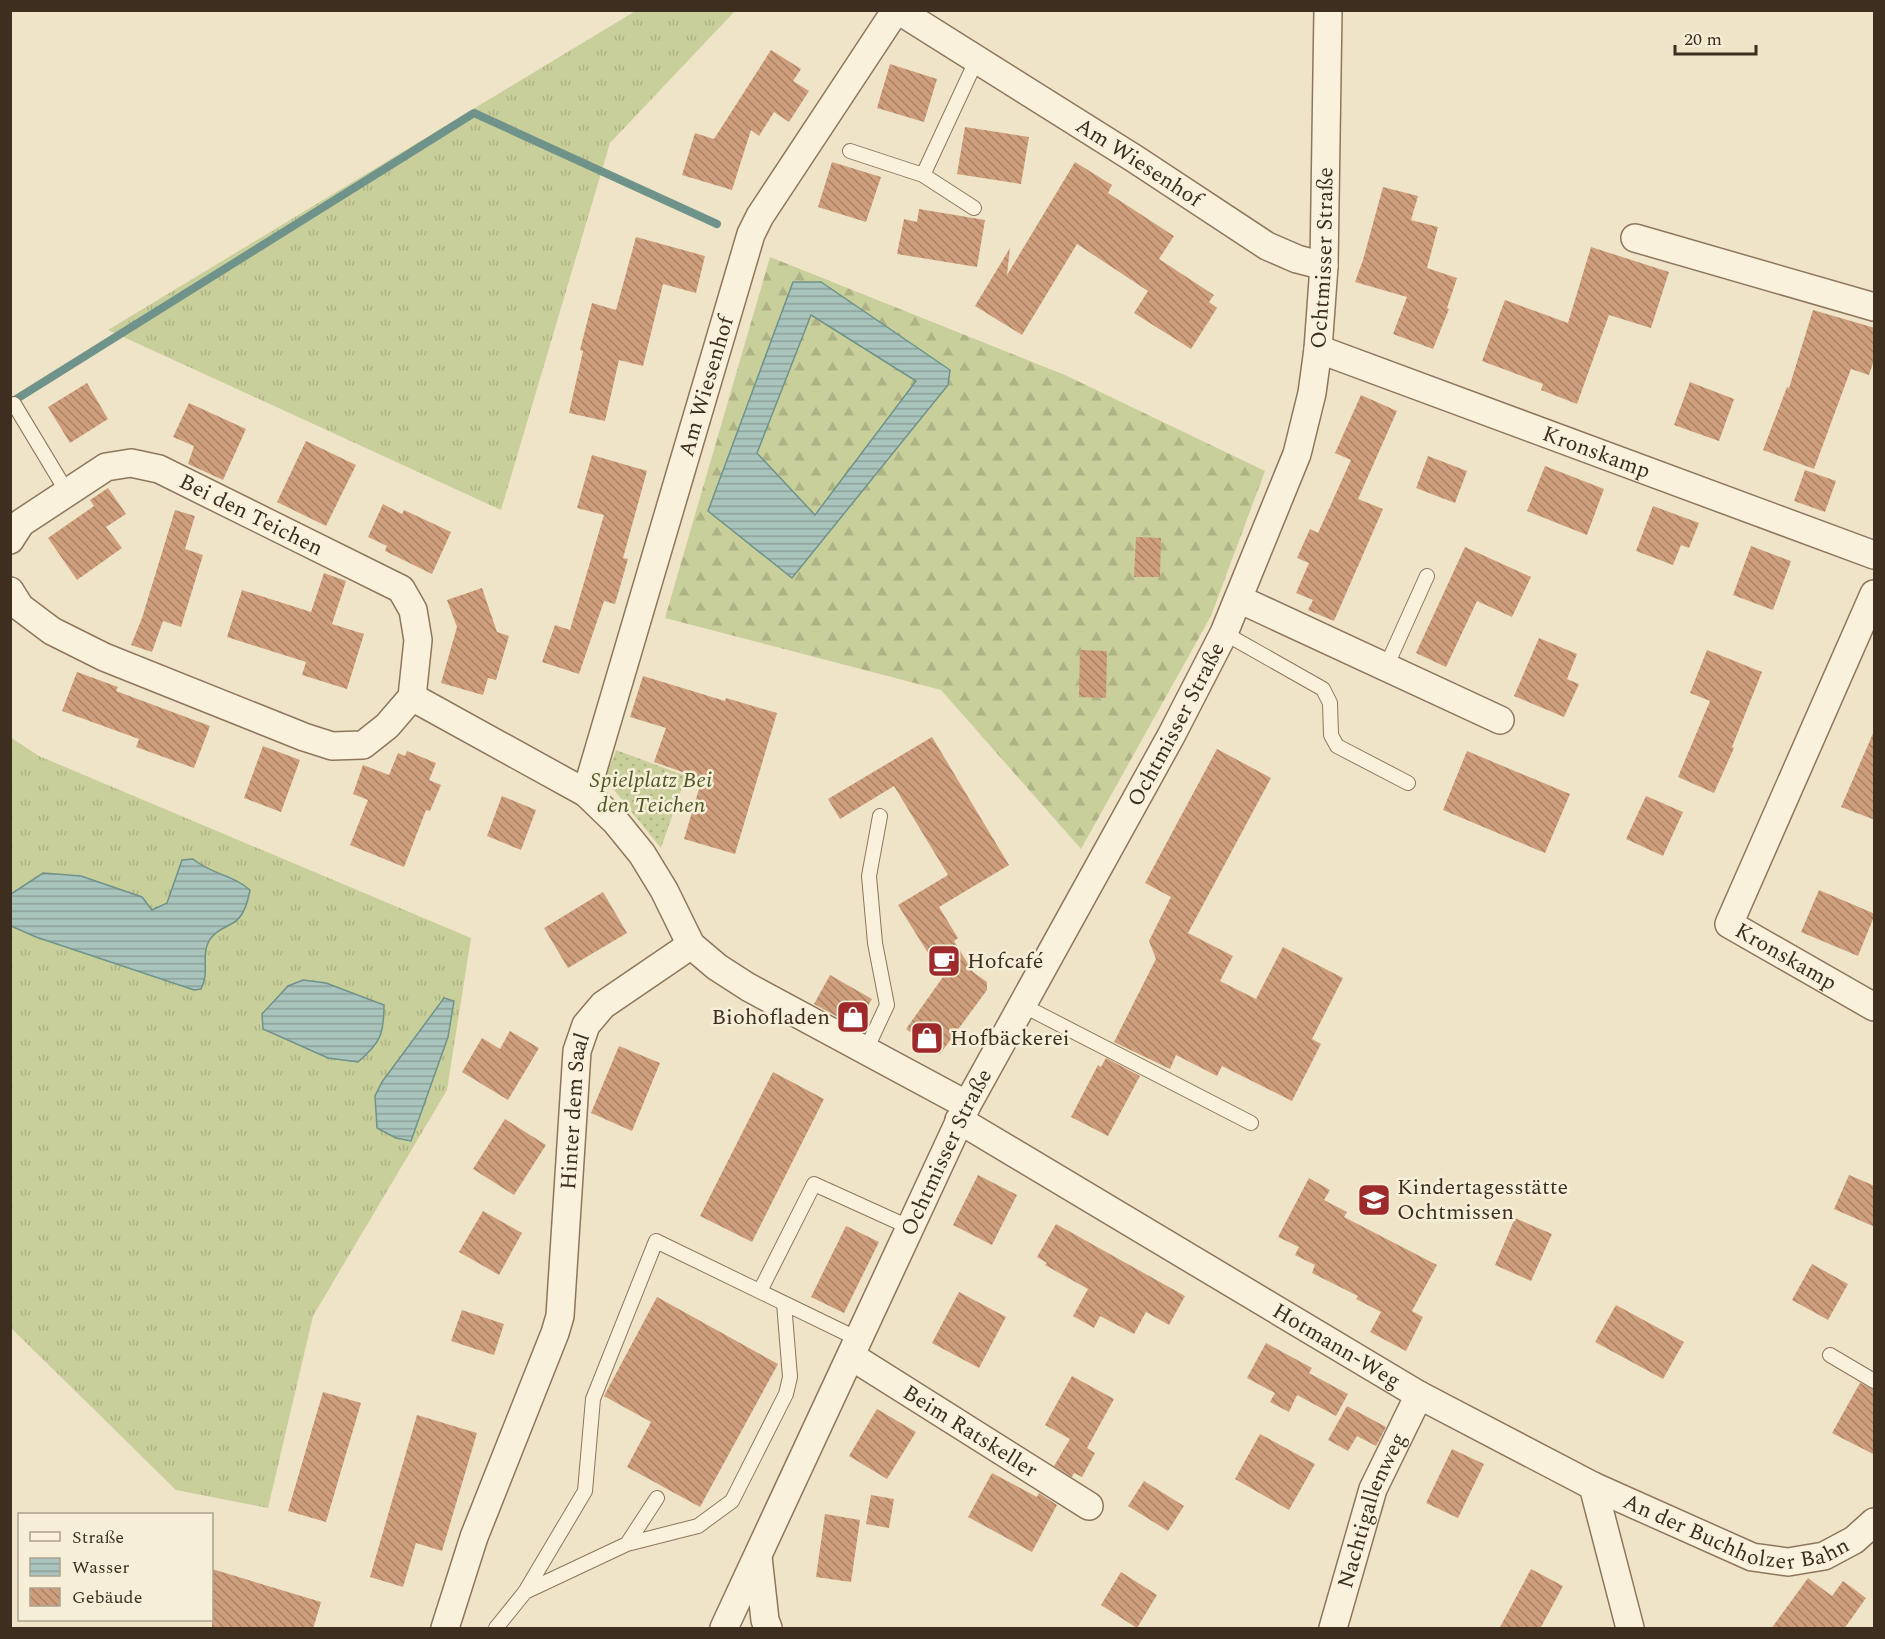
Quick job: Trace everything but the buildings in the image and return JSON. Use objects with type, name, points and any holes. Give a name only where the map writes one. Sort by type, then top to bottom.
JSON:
[{"type":"street","name":"Am Wiesenhof","points":[[586,793],[751,234],[760,216],[897,10],[1135,159],[1267,246],[1297,259],[1324,266]]},
{"type":"street","name":"Ochtmisser Straße","points":[[724,1629],[963,1112],[1171,736],[1224,633],[1297,454],[1312,393],[1318,349],[1324,266],[1328,10]]},
{"type":"street","points":[[1635,238],[1875,308]]},
{"type":"street","name":"Kronskamp","points":[[1318,349],[1875,555]]},
{"type":"street","name":"Bei den Teichen","points":[[10,540],[21,523],[106,467],[131,463],[159,469],[401,589],[413,610],[418,640],[412,697]]},
{"type":"street","points":[[10,591],[20,607],[52,631],[104,657],[332,746],[363,745],[387,726],[412,697],[586,793],[616,822],[642,854],[664,890],[691,945],[717,967],[748,987],[866,1050],[963,1112]]},
{"type":"street","name":"Kronskamp","points":[[1875,594],[1729,924],[1875,1006]]},
{"type":"street","points":[[1239,599],[1500,720]]},
{"type":"street","name":"Hinter dem Saal","points":[[445,1629],[474,1537],[560,1316],[577,1051],[586,1025],[603,1005],[691,945]]},
{"type":"street","name":"Hotmann-Weg","points":[[963,1112],[1419,1395],[1593,1486]]},
{"type":"street","name":"Beim Ratskeller","points":[[855,1347],[1089,1506]]},
{"type":"street","name":"Nachtigallenweg","points":[[1333,1629],[1373,1489],[1419,1395]]},
{"type":"street","points":[[1593,1486],[1630,1629]]},
{"type":"street","name":"An der Buchholzer Bahn","points":[[1593,1486],[1752,1557],[1788,1562],[1824,1556],[1854,1540],[1875,1522]]},
{"type":"street","points":[[758,1556],[768,1629]]},
{"type":"lane","points":[[923,175],[977,59]]},
{"type":"lane","points":[[850,152],[923,175],[974,207]]},
{"type":"lane","points":[[14,404],[67,492]]},
{"type":"lane","points":[[1386,667],[1427,576]]},
{"type":"lane","points":[[1224,633],[1323,689],[1330,703],[1331,735],[1336,746],[1408,783]]},
{"type":"lane","points":[[866,1050],[887,1005],[874,943],[869,876],[880,816]]},
{"type":"lane","points":[[1022,1005],[1251,1123]]},
{"type":"lane","points":[[760,1291],[814,1184],[910,1227]]},
{"type":"lane","points":[[496,1629],[525,1592],[585,1491],[593,1399],[656,1241],[784,1303],[855,1347]]},
{"type":"lane","points":[[525,1592],[627,1544],[698,1526],[732,1501],[786,1394],[790,1377],[784,1303]]},
{"type":"lane","points":[[1830,1355],[1875,1381]]},
{"type":"lane","points":[[627,1544],[657,1498]]},
{"type":"green space","points":[[637,10],[735,11],[610,143],[501,510],[108,330]]},
{"type":"green space","points":[[770,257],[1065,375],[1265,471],[1211,616],[1081,849],[941,690],[665,618]]},
{"type":"green space","points":[[10,737],[39,756],[471,938],[447,1090],[313,1316],[268,1508],[176,1490],[11,1328]]},
{"type":"green space","name":"Spielplatz Bei den Teichen","points":[[616,750],[686,776],[661,848],[605,779]]},
{"type":"water","points":[[793,282],[821,282],[950,370],[948,385],[792,578],[708,511]],"holes":[[[811,315],[916,381],[815,515],[757,453]]]},
{"type":"water","points":[[193,859],[250,890],[247,904],[240,917],[216,933],[208,943],[205,954],[205,977],[201,989],[194,990],[36,937],[11,926],[11,894],[43,873],[81,876],[142,897],[152,910],[167,903],[182,860]]},
{"type":"water","points":[[303,980],[326,983],[384,1005],[382,1031],[379,1038],[358,1062],[328,1058],[263,1029],[262,1014],[288,986]]},
{"type":"water","points":[[444,998],[454,1001],[448,1037],[411,1141],[396,1138],[377,1128],[375,1096],[382,1082]]},
{"type":"waterway","points":[[10,403],[474,113],[717,224]]},
{"type":"place","name":"Hofcafé","points":[[944,961]]},
{"type":"place","name":"Biohofladen","points":[[853,1017]]},
{"type":"place","name":"Hofbäckerei","points":[[927,1038]]},
{"type":"place","name":"Kindertagesstätte Ochtmissen","points":[[1374,1200]]}]
